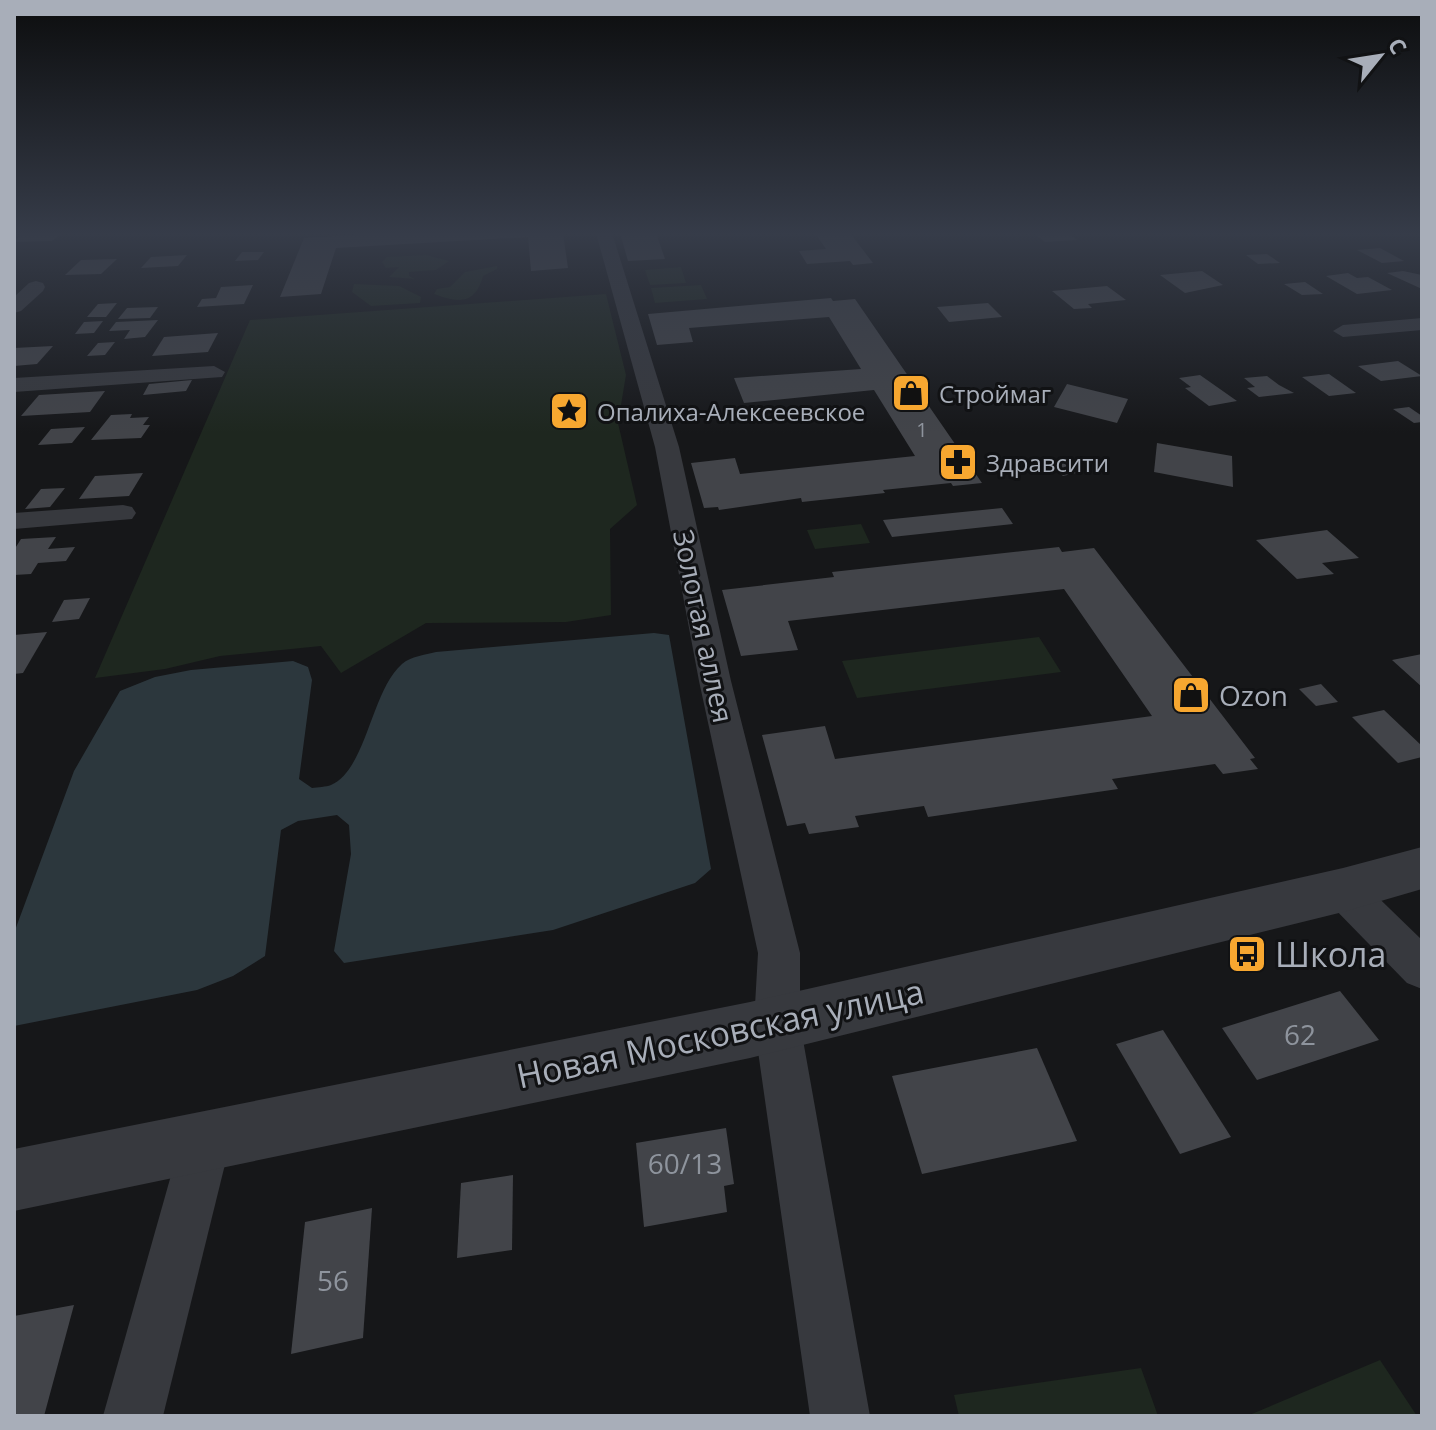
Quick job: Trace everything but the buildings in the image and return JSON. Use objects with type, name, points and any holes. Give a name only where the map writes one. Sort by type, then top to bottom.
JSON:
[{"type":"street","name":"Золотая аллея","points":[[624,300],[667,447],[720,705],[779,953],[777,1023],[840,1416]]},
{"type":"street","points":[[1343,331],[1422,324]]},
{"type":"street","points":[[14,385],[214,372]]},
{"type":"street","points":[[14,521],[123,513]]},
{"type":"street","name":"Новая Московская улица","points":[[14,1180],[777,1023],[1343,890],[1422,868]]},
{"type":"street","points":[[1343,890],[1422,969]]},
{"type":"street","points":[[133,1416],[206,1140]]},
{"type":"shaded area","points":[[362,300],[421,300],[420,303],[371,306]]},
{"type":"shaded area","points":[[527,300],[607,300],[626,375],[618,423],[637,505],[610,529],[611,615],[566,622],[426,623],[341,673],[321,646],[220,656],[165,669],[95,678],[250,320]]},
{"type":"shaded area","points":[[654,300],[697,300],[655,303]]},
{"type":"shaded area","points":[[861,524],[870,543],[815,549],[807,530]]},
{"type":"shaded area","points":[[654,633],[669,635],[711,869],[695,883],[553,930],[344,963],[334,951],[351,854],[349,825],[337,815],[298,821],[281,830],[265,956],[233,976],[197,990],[14,1026],[14,933],[74,771],[120,691],[155,677],[191,670],[293,661],[308,667],[312,680],[299,779],[312,788],[331,785],[353,763],[383,692],[392,676],[410,659],[436,652]]},
{"type":"shaded area","points":[[1039,637],[1061,672],[857,698],[842,661]]},
{"type":"shaded area","points":[[1380,1360],[1417,1416],[1247,1416]]},
{"type":"shaded area","points":[[1141,1368],[1158,1416],[959,1416],[954,1395]]},
{"type":"place","name":"Строймаг","points":[[911,393]]},
{"type":"place","name":"Опалиха-Алексеевское","points":[[569,411]]},
{"type":"place","name":"Здравсити","points":[[958,462]]},
{"type":"place","name":"Ozon","points":[[1191,695]]},
{"type":"place","name":"Школа","points":[[1247,954]]}]
